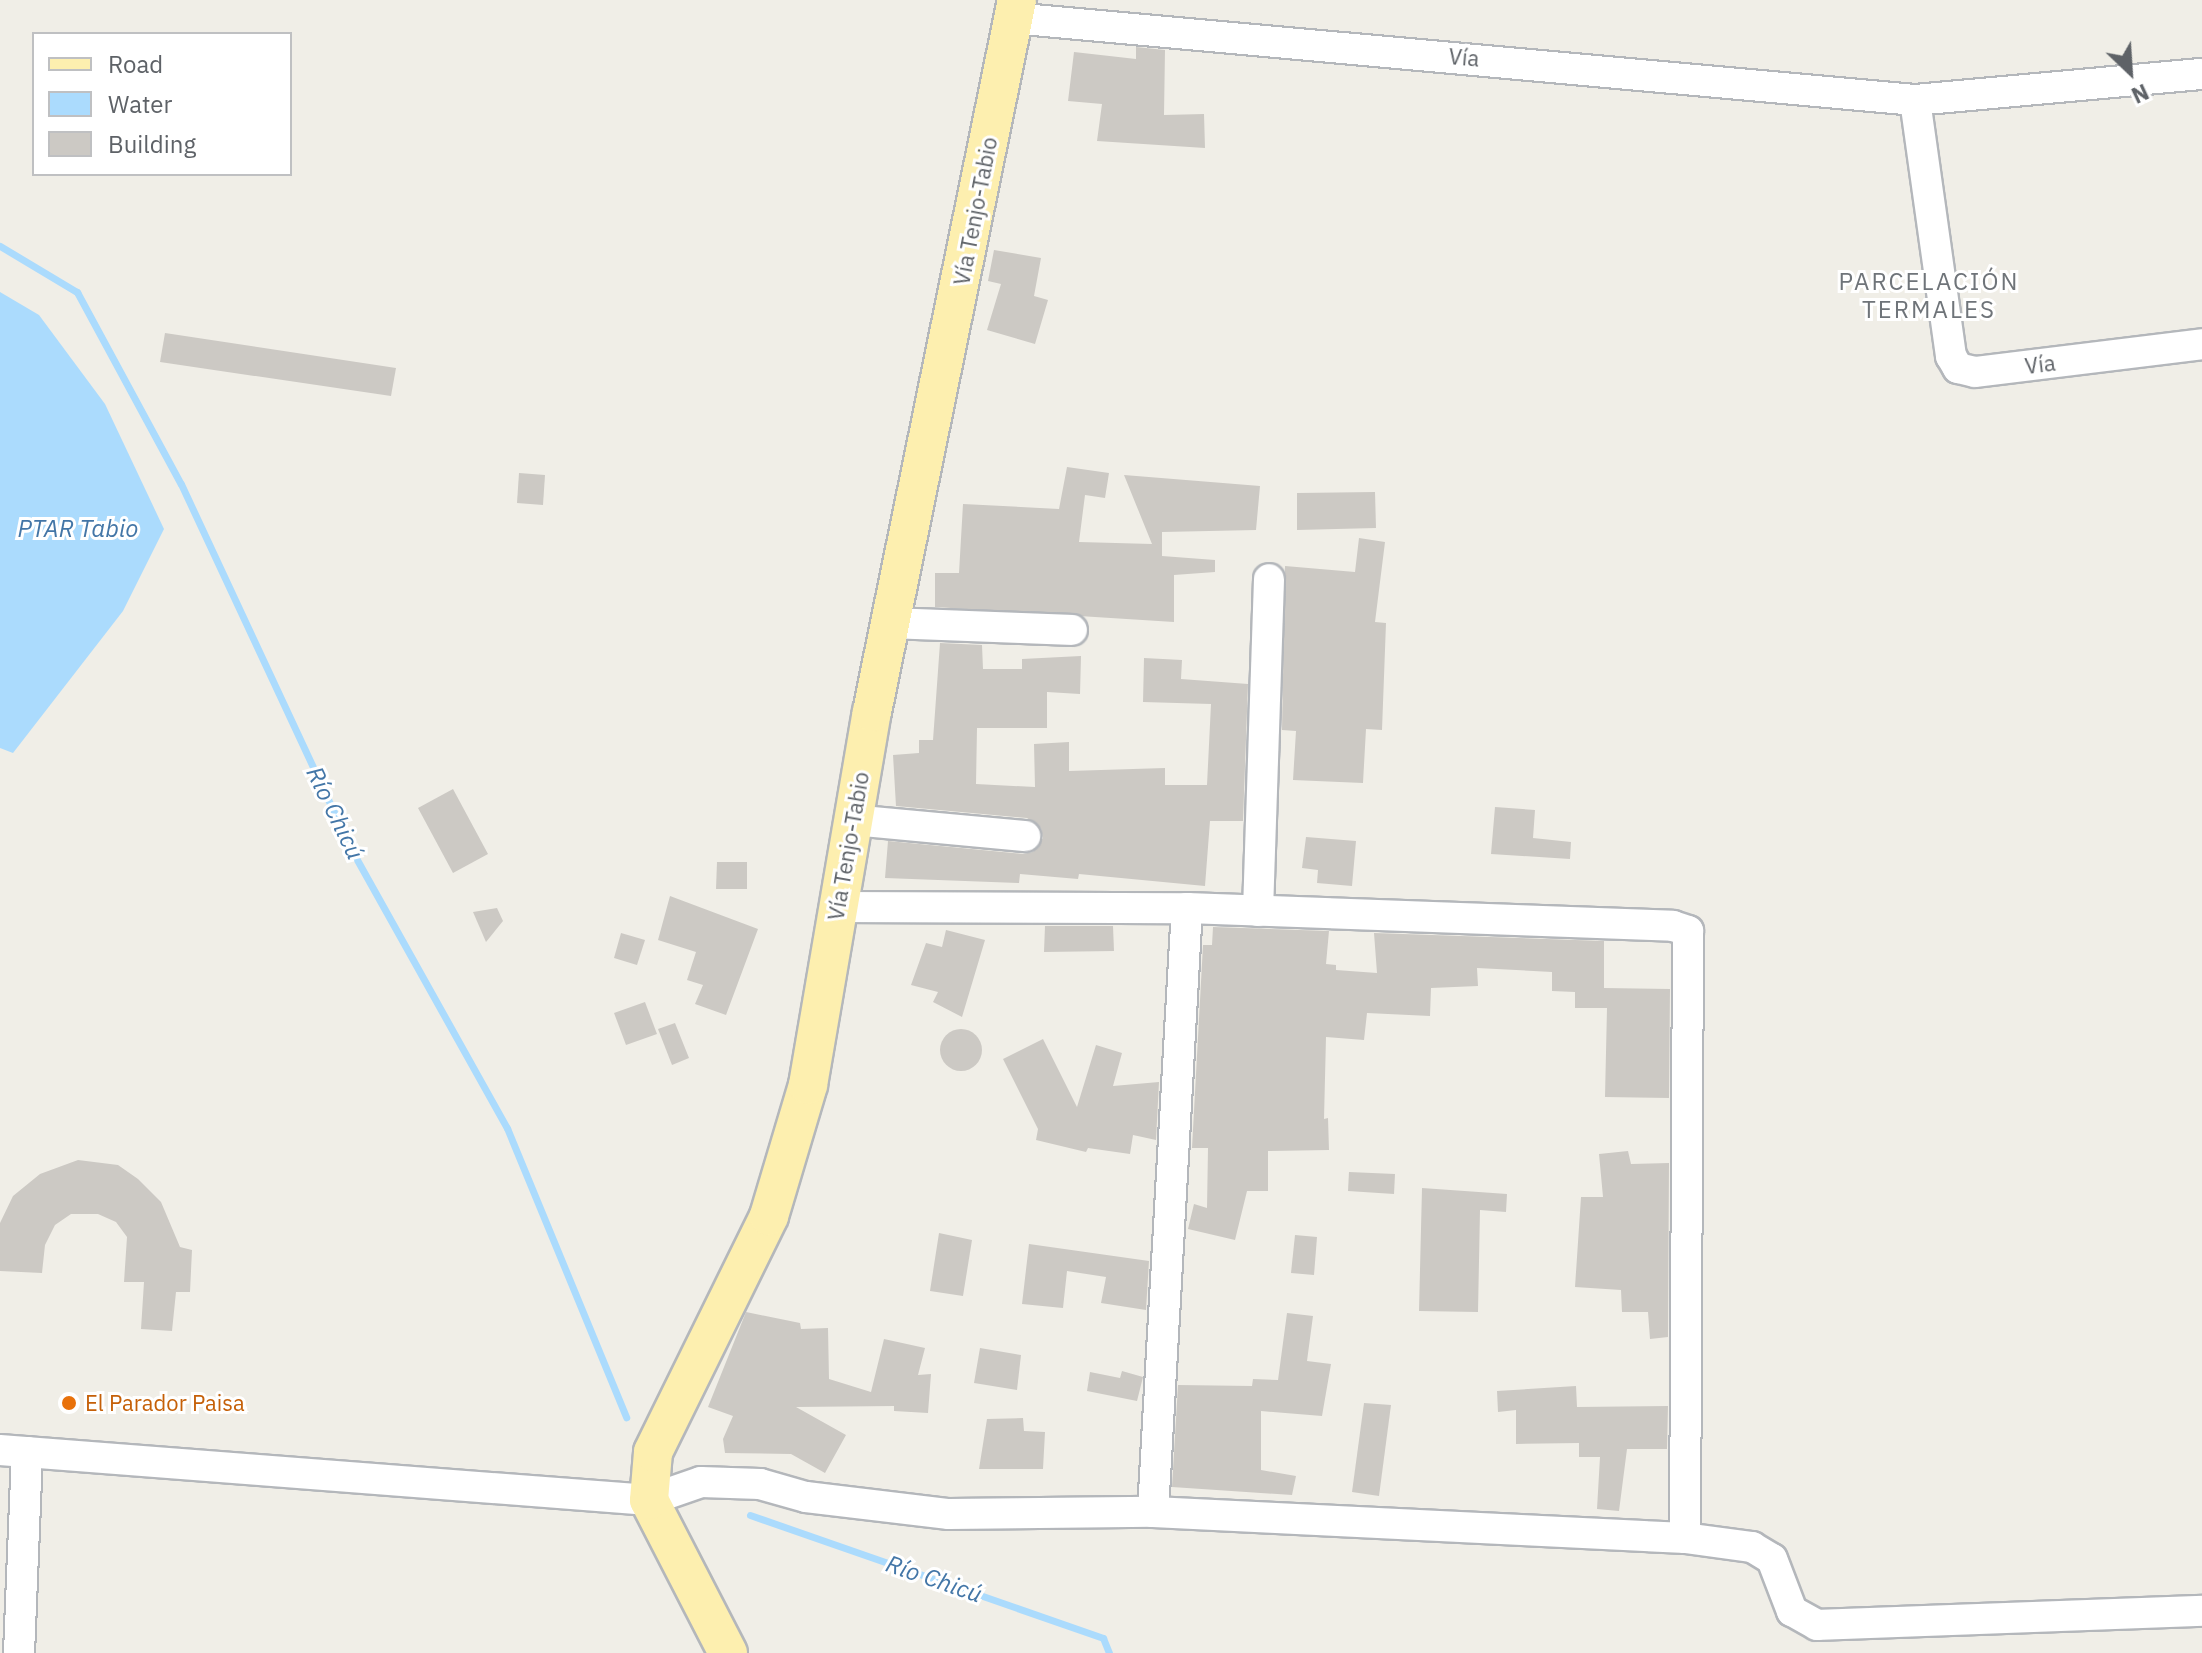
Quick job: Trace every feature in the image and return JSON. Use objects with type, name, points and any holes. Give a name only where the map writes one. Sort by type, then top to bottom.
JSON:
[{"type":"main road","name":"Vía Tenjo-Tabio","points":[[649,1500],[653,1452],[753,1253],[784,1173],[808,1085],[852,820],[1014,9]]},
{"type":"main road","points":[[649,1500],[728,1653]]},
{"type":"street","name":"Vía","points":[[1014,9],[1915,100],[2202,74]]},
{"type":"street","name":"Vía","points":[[1915,100],[1951,356],[1958,368],[1975,372],[2202,344]]},
{"type":"street","points":[[1258,911],[1269,579]]},
{"type":"street","points":[[891,623],[1072,630]]},
{"type":"street","points":[[852,820],[1025,836]]},
{"type":"street","points":[[836,907],[1187,908],[1673,926],[1688,931],[1685,1538]]},
{"type":"street","points":[[1153,1512],[1187,908]]},
{"type":"street","points":[[19,1653],[13,1451],[649,1500],[701,1482],[760,1484],[806,1497],[949,1514],[1153,1512],[1685,1538],[1752,1547],[1772,1559],[1792,1611],[1817,1625],[2202,1611]]},
{"type":"water","name":"PTAR Tabio","points":[[0,292],[39,315],[105,404],[164,529],[123,611],[13,753],[0,748]]},
{"type":"building","points":[[1136,47],[1165,50],[1164,115],[1204,114],[1205,148],[1097,141],[1102,104],[1068,101],[1074,52],[1136,59]]},
{"type":"building","points":[[994,250],[1041,258],[1034,296],[1048,300],[1035,344],[987,330],[1001,284],[988,281]]},
{"type":"building","points":[[165,333],[396,368],[391,396],[160,362]]},
{"type":"building","points":[[1067,467],[1109,473],[1105,498],[1085,495],[1079,542],[1152,544],[1124,475],[1260,486],[1256,530],[1162,532],[1162,556],[1215,560],[1215,572],[1174,575],[1174,622],[935,607],[935,573],[959,573],[963,504],[1059,509]]},
{"type":"building","points":[[519,473],[545,475],[543,505],[517,503]]},
{"type":"building","points":[[1375,492],[1376,528],[1297,530],[1297,493]]},
{"type":"building","points":[[1359,538],[1385,542],[1375,622],[1386,623],[1382,730],[1366,729],[1363,783],[1293,780],[1296,731],[1282,730],[1285,566],[1355,572]]},
{"type":"building","points":[[940,643],[982,645],[983,669],[1022,669],[1022,659],[1081,656],[1080,694],[1047,692],[1047,728],[977,728],[976,784],[1035,787],[1034,744],[1069,742],[1069,771],[1165,768],[1165,785],[1207,785],[1211,704],[1143,702],[1144,658],[1182,660],[1181,679],[1248,684],[1243,821],[1210,821],[1205,886],[1079,874],[1078,879],[1020,874],[1019,883],[885,878],[888,841],[1023,854],[1033,852],[1043,838],[1041,828],[1027,818],[896,806],[893,755],[919,753],[919,740],[933,740]]},
{"type":"building","points":[[453,789],[488,854],[453,873],[418,808]]},
{"type":"building","points":[[1495,807],[1535,810],[1533,838],[1571,842],[1570,859],[1491,854]]},
{"type":"building","points":[[1306,837],[1356,841],[1352,886],[1317,883],[1318,870],[1302,868]]},
{"type":"building","points":[[717,862],[747,862],[747,889],[716,889]]},
{"type":"building","points":[[670,896],[758,929],[726,1015],[695,1004],[703,985],[687,980],[696,952],[658,940]]},
{"type":"building","points":[[497,908],[503,921],[486,942],[473,912]]},
{"type":"building","points":[[1045,926],[1113,926],[1114,951],[1044,952]]},
{"type":"building","points":[[1213,927],[1329,931],[1326,964],[1336,965],[1336,970],[1377,973],[1374,933],[1604,941],[1604,988],[1670,989],[1669,1098],[1605,1097],[1607,1008],[1575,1008],[1575,992],[1552,991],[1552,972],[1477,968],[1478,986],[1431,988],[1430,1016],[1367,1013],[1364,1040],[1326,1037],[1324,1119],[1328,1118],[1329,1150],[1268,1151],[1268,1191],[1247,1191],[1235,1240],[1188,1229],[1194,1204],[1207,1208],[1208,1148],[1192,1148],[1203,945],[1212,945]]},
{"type":"building","points":[[946,930],[985,940],[962,1017],[933,1002],[938,992],[911,985],[926,943],[942,947]]},
{"type":"building","points":[[621,933],[645,940],[637,965],[614,958]]},
{"type":"building","points":[[645,1002],[657,1034],[626,1045],[614,1013]]},
{"type":"building","points":[[675,1023],[689,1058],[672,1065],[658,1029]]},
{"type":"building","points":[[961,1029],[976,1035],[982,1050],[976,1065],[961,1071],[946,1065],[940,1050],[946,1035]]},
{"type":"building","points":[[1043,1039],[1077,1107],[1096,1045],[1122,1053],[1113,1086],[1159,1082],[1156,1140],[1133,1135],[1130,1154],[1088,1148],[1086,1152],[1036,1140],[1038,1129],[1003,1059]]},
{"type":"building","points":[[1628,1151],[1631,1164],[1669,1163],[1668,1337],[1650,1339],[1648,1312],[1622,1312],[1621,1290],[1575,1287],[1581,1197],[1603,1197],[1599,1154]]},
{"type":"building","points":[[78,1160],[118,1165],[138,1179],[161,1202],[180,1247],[192,1250],[190,1292],[176,1292],[172,1331],[141,1329],[144,1282],[124,1282],[127,1237],[116,1222],[98,1214],[71,1214],[55,1225],[45,1245],[42,1273],[0,1271],[0,1223],[13,1196],[40,1174]]},
{"type":"building","points":[[1349,1172],[1395,1174],[1394,1194],[1348,1191]]},
{"type":"building","points":[[1422,1188],[1507,1194],[1506,1212],[1480,1210],[1478,1312],[1419,1311]]},
{"type":"building","points":[[939,1233],[972,1240],[963,1296],[930,1291]]},
{"type":"building","points":[[1295,1235],[1317,1237],[1314,1275],[1291,1273]]},
{"type":"building","points":[[1029,1244],[1149,1261],[1146,1310],[1101,1303],[1106,1277],[1067,1271],[1063,1308],[1022,1304]]},
{"type":"building","points":[[746,1312],[800,1323],[801,1329],[828,1328],[829,1379],[871,1392],[884,1339],[925,1348],[918,1375],[931,1374],[928,1413],[894,1411],[894,1406],[796,1407],[846,1435],[825,1473],[791,1454],[725,1453],[723,1439],[733,1416],[708,1407]]},
{"type":"building","points":[[1287,1313],[1313,1316],[1307,1361],[1331,1364],[1322,1416],[1261,1411],[1261,1470],[1296,1476],[1292,1495],[1172,1487],[1178,1385],[1252,1386],[1253,1379],[1278,1380]]},
{"type":"building","points":[[980,1348],[1021,1355],[1017,1390],[974,1383]]},
{"type":"building","points":[[1122,1371],[1143,1377],[1137,1401],[1087,1391],[1090,1372],[1120,1378]]},
{"type":"building","points":[[1576,1386],[1577,1407],[1668,1406],[1667,1449],[1627,1449],[1619,1511],[1597,1509],[1600,1457],[1579,1457],[1579,1443],[1516,1444],[1516,1410],[1498,1412],[1497,1391]]},
{"type":"building","points":[[1364,1403],[1391,1405],[1379,1496],[1352,1492]]},
{"type":"building","points":[[1023,1418],[1024,1431],[1045,1432],[1043,1469],[979,1469],[987,1419]]},
{"type":"waterway","name":"Río Chicú","points":[[0,246],[77,292],[181,484],[351,849],[507,1128],[626,1417]]},
{"type":"waterway","name":"Río Chicú","points":[[750,1515],[1103,1638],[1109,1653]]},
{"type":"place","name":"El Parador Paisa","points":[[69,1403]]},
{"type":"district","name":"PARCELACIÓN TERMALES","points":[[1929,296]]}]
